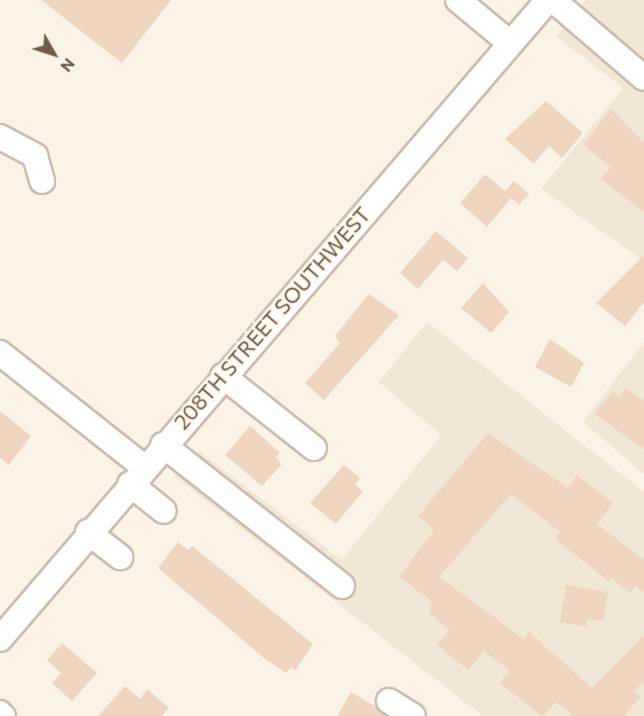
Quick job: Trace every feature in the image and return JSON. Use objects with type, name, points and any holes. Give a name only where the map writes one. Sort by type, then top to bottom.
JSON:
[{"type":"street","points":[[458,0],[510,43]]},
{"type":"street","name":"208TH STREET SOUTHWEST","points":[[0,639],[88,532],[548,0]]},
{"type":"street","points":[[552,0],[644,78]]},
{"type":"street","points":[[0,137],[35,156],[42,182]]},
{"type":"street","points":[[0,353],[137,476],[164,510]]},
{"type":"street","points":[[223,376],[314,448]]},
{"type":"street","points":[[163,445],[342,586]]},
{"type":"street","points":[[88,532],[120,557]]},
{"type":"street","points":[[389,701],[413,716]]},
{"type":"shaded area","points":[[586,0],[644,0],[644,261],[541,189],[623,88],[556,36]]},
{"type":"shaded area","points":[[427,322],[644,492],[644,716],[483,716],[174,476],[199,451],[342,560],[441,435],[379,382]]},
{"type":"shaded area","points":[[644,342],[644,474],[583,422]]},
{"type":"building","points":[[41,0],[171,0],[122,63]]},
{"type":"building","points":[[546,101],[583,133],[562,158],[549,146],[534,164],[505,139]]},
{"type":"building","points":[[611,109],[644,143],[644,212],[601,179],[611,167],[583,145]]},
{"type":"building","points":[[485,174],[505,191],[514,181],[529,194],[519,205],[511,198],[487,227],[460,203]]},
{"type":"building","points":[[436,231],[468,258],[457,271],[443,260],[418,289],[400,273]]},
{"type":"building","points":[[644,255],[644,302],[625,326],[596,303]]},
{"type":"building","points":[[483,283],[509,312],[491,333],[461,308]]},
{"type":"building","points":[[369,294],[399,315],[324,400],[305,383],[340,343],[335,336]]},
{"type":"building","points":[[550,339],[584,363],[571,387],[535,367]]},
{"type":"building","points":[[626,388],[644,401],[644,449],[594,414],[613,391],[619,397]]},
{"type":"building","points":[[0,411],[31,436],[9,465],[0,458]]},
{"type":"building","points":[[250,426],[280,453],[276,458],[282,464],[262,486],[225,455]]},
{"type":"building","points":[[488,433],[568,488],[577,475],[613,503],[597,524],[644,560],[644,592],[636,586],[630,593],[610,577],[610,582],[555,539],[560,532],[511,494],[439,577],[524,639],[529,632],[592,688],[644,635],[644,680],[634,691],[641,697],[624,716],[574,716],[557,702],[542,716],[500,683],[510,671],[484,651],[468,670],[437,645],[450,630],[430,614],[431,601],[399,577],[434,530],[418,516]]},
{"type":"building","points":[[344,465],[360,478],[355,485],[363,491],[336,524],[310,503]]},
{"type":"building","points":[[178,542],[188,550],[192,546],[313,644],[295,671],[291,667],[286,673],[265,659],[158,568]]},
{"type":"building","points":[[566,585],[608,592],[603,621],[587,619],[586,627],[560,622]]},
{"type":"building","points":[[62,643],[97,673],[72,701],[52,683],[61,673],[47,660]]},
{"type":"building","points":[[125,686],[140,699],[147,689],[169,708],[161,716],[98,716]]},
{"type":"building","points":[[351,692],[376,707],[386,716],[337,716]]}]
